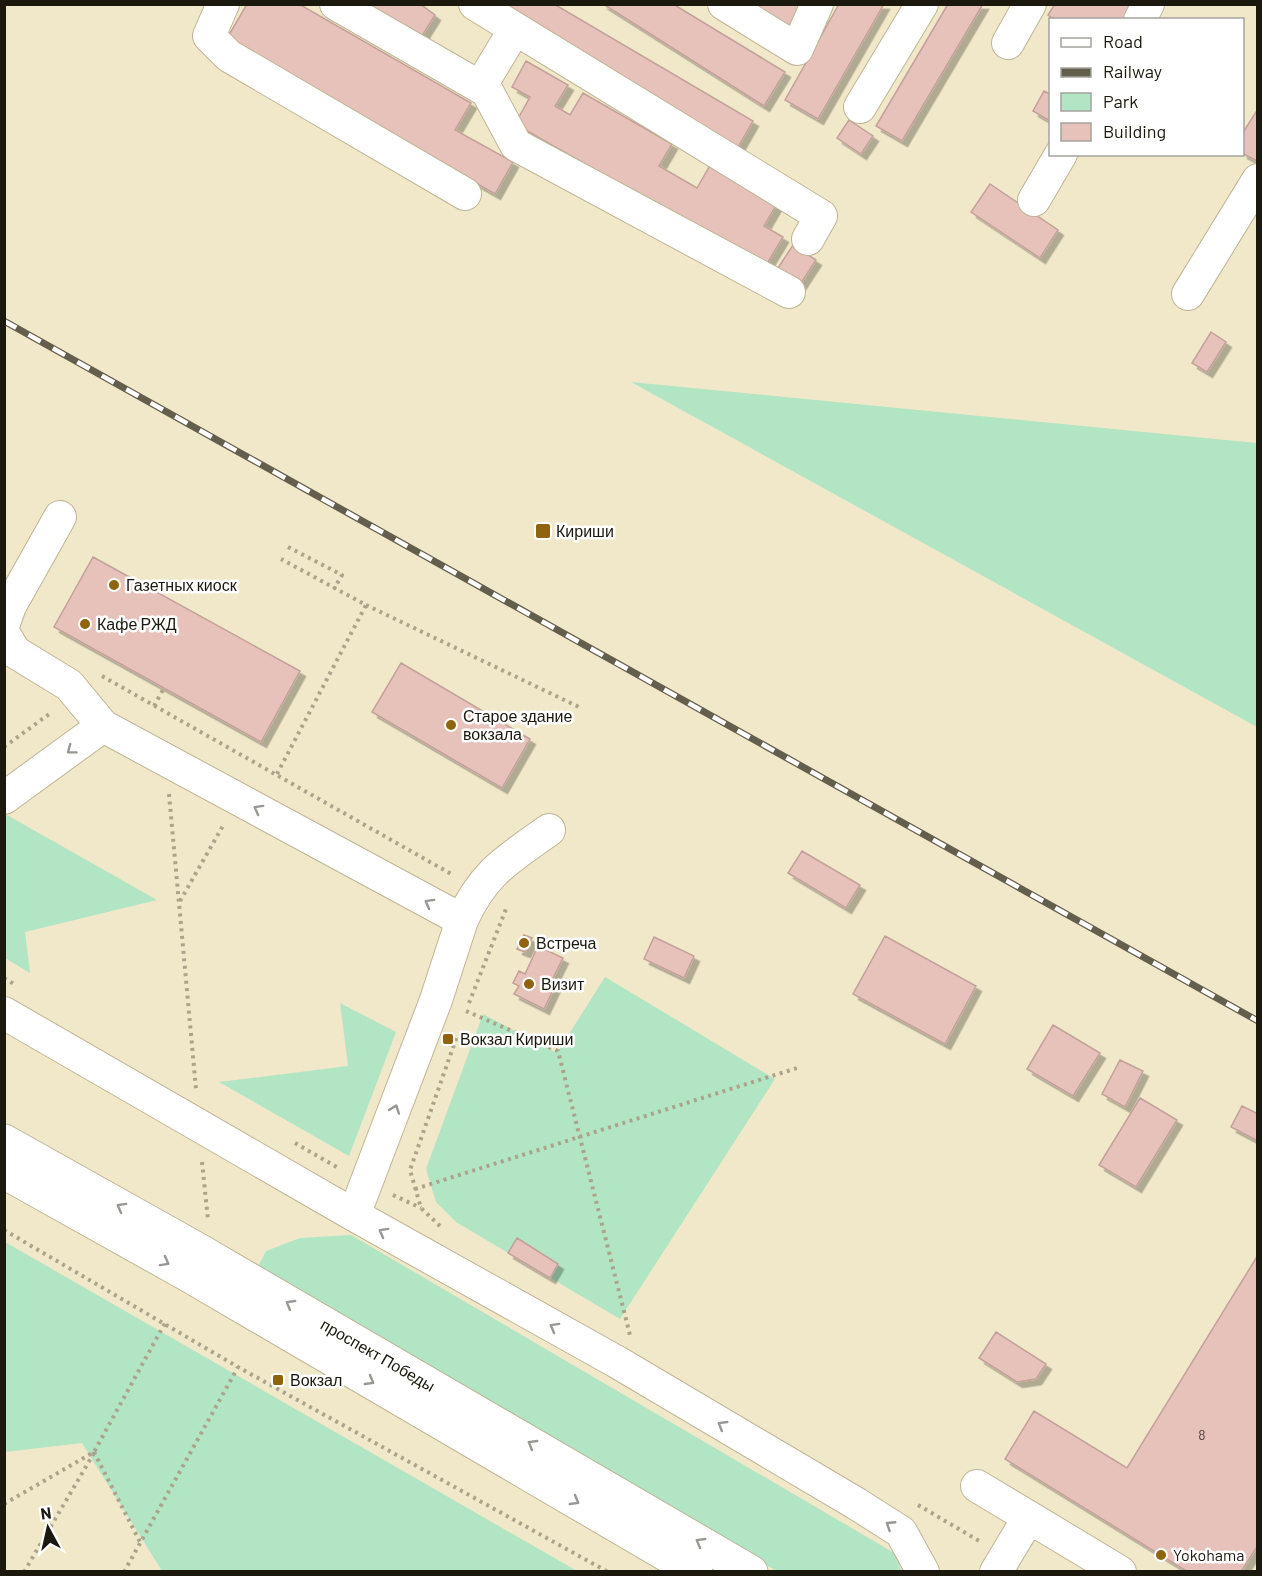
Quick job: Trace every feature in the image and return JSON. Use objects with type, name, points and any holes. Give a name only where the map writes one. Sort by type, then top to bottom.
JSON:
[{"type":"main road","name":"проспект Победы","points":[[4,1141],[192,1246],[751,1572]]},
{"type":"main road","name":"проспект Победы","points":[[4,1172],[190,1276],[696,1572]]},
{"type":"street","points":[[223,4],[209,36],[229,56],[465,194]]},
{"type":"street","points":[[336,4],[487,91],[516,145],[789,292]]},
{"type":"street","points":[[475,4],[821,216],[808,239]]},
{"type":"street","points":[[724,4],[797,49],[817,4]]},
{"type":"street","points":[[860,107],[922,4]]},
{"type":"street","points":[[1008,42],[1030,4]]},
{"type":"street","points":[[1141,18],[1149,4]]},
{"type":"street","points":[[480,87],[514,29]]},
{"type":"street","points":[[1034,200],[1060,156]]},
{"type":"street","points":[[1188,294],[1257,180]]},
{"type":"street","points":[[4,623],[10,606],[60,517]]},
{"type":"street","points":[[4,634],[15,652],[69,685],[103,726],[239,799],[468,907]]},
{"type":"street","points":[[4,798],[103,726]]},
{"type":"street","points":[[354,1215],[436,1000],[468,907],[494,869],[549,830]]},
{"type":"street","points":[[4,1013],[354,1215],[617,1362],[857,1504],[901,1532],[923,1572]]},
{"type":"street","points":[[977,1486],[1120,1572]]},
{"type":"street","points":[[1000,1564],[1029,1517]]},
{"type":"path","points":[[288,547],[342,576],[334,588]]},
{"type":"path","points":[[281,559],[366,605],[579,707]]},
{"type":"path","points":[[277,774],[366,605]]},
{"type":"path","points":[[99,675],[448,871],[468,907]]},
{"type":"path","points":[[154,706],[164,688]]},
{"type":"path","points":[[162,710],[196,1079]]},
{"type":"path","points":[[180,902],[258,764]]},
{"type":"path","points":[[462,1022],[506,909]]},
{"type":"path","points":[[466,1011],[558,1051],[631,1339],[621,1333]]},
{"type":"path","points":[[421,1208],[410,1170],[459,1032]]},
{"type":"path","points":[[416,1190],[797,1068]]},
{"type":"path","points":[[202,1157],[209,1228]]},
{"type":"path","points":[[394,1195],[421,1208],[447,1233]]},
{"type":"path","points":[[4,1230],[238,1367],[608,1572]]},
{"type":"path","points":[[24,1572],[165,1323]]},
{"type":"path","points":[[124,1572],[238,1367]]},
{"type":"path","points":[[4,1504],[94,1452]]},
{"type":"path","points":[[94,1452],[141,1544]]},
{"type":"path","points":[[914,1502],[1000,1564]]},
{"type":"green space","points":[[631,382],[1257,443],[1257,727]]},
{"type":"green space","points":[[7,815],[157,900],[25,932],[30,973],[5,958],[4,817]]},
{"type":"green space","points":[[605,977],[775,1079],[620,1319],[456,1222],[436,1202],[426,1169],[483,1014],[557,1053]]},
{"type":"green space","points":[[340,1003],[396,1032],[349,1156],[219,1082],[348,1066]]},
{"type":"green space","points":[[351,1235],[896,1554],[901,1571],[777,1571],[255,1273],[266,1251],[300,1238]]},
{"type":"green space","points":[[5,1242],[577,1571],[162,1571],[82,1443],[5,1452]]},
{"type":"building","points":[[247,4],[299,4],[471,103],[455,130],[513,162],[495,194],[226,40]]},
{"type":"building","points":[[349,4],[420,4],[435,15],[415,47]]},
{"type":"building","points":[[485,4],[554,4],[753,121],[734,154]]},
{"type":"building","points":[[603,4],[673,4],[785,72],[764,106]]},
{"type":"building","points":[[738,4],[804,4],[786,34]]},
{"type":"building","points":[[839,4],[884,4],[818,119],[785,100]]},
{"type":"building","points":[[948,4],[983,4],[902,141],[876,126]]},
{"type":"building","points":[[1055,4],[1135,4],[1127,18],[1052,18],[1048,15]]},
{"type":"building","points":[[526,61],[568,85],[555,106],[570,115],[583,93],[672,144],[659,166],[697,188],[712,162],[779,200],[764,226],[783,237],[765,267],[515,124],[530,97],[512,87]]},
{"type":"building","points":[[1044,91],[1049,94],[1049,120],[1033,111]]},
{"type":"building","points":[[1256,112],[1258,113],[1257,161],[1244,154],[1244,131]]},
{"type":"building","points":[[849,120],[873,136],[861,154],[837,138]]},
{"type":"building","points":[[990,184],[1058,230],[1040,258],[971,212]]},
{"type":"building","points":[[793,245],[816,260],[799,286],[776,271]]},
{"type":"building","points":[[1211,332],[1226,342],[1207,372],[1192,363]]},
{"type":"building","points":[[93,557],[300,671],[261,742],[54,627]]},
{"type":"building","name":"Старое здание вокзала","points":[[401,663],[530,739],[502,788],[372,712]]},
{"type":"building","points":[[802,851],[860,885],[846,908],[788,873]]},
{"type":"building","name":"Встреча","points":[[524,935],[532,938],[525,952],[517,949]]},
{"type":"building","points":[[885,936],[976,986],[945,1044],[853,994]]},
{"type":"building","points":[[654,937],[694,956],[684,978],[644,959]]},
{"type":"building","points":[[538,946],[563,958],[550,984],[555,986],[544,1009],[514,994],[519,986],[513,983],[519,971],[525,974]]},
{"type":"building","points":[[1053,1025],[1100,1053],[1073,1096],[1027,1069]]},
{"type":"building","points":[[1120,1060],[1143,1071],[1125,1107],[1102,1094]]},
{"type":"building","points":[[1140,1098],[1177,1120],[1136,1187],[1099,1165]]},
{"type":"building","points":[[1242,1106],[1258,1114],[1258,1141],[1231,1127]]},
{"type":"building","points":[[517,1238],[558,1264],[550,1278],[508,1253]]},
{"type":"building","points":[[1258,1255],[1258,1545],[1241,1572],[1188,1572],[1005,1459],[1034,1411],[1127,1468]]},
{"type":"building","points":[[996,1332],[1046,1364],[1036,1379],[1017,1382],[979,1358]]},
{"type":"railway","points":[[4,321],[1258,1021]]},
{"type":"place","name":"Кириши","points":[[543,531]]},
{"type":"place","name":"Газетных киоск","points":[[114,585]]},
{"type":"place","name":"Кафе РЖД","points":[[85,624]]},
{"type":"place","name":"Старое здание вокзала","points":[[451,725]]},
{"type":"place","name":"Встреча","points":[[524,943]]},
{"type":"place","name":"Визит","points":[[529,984]]},
{"type":"place","name":"Вокзал Кириши","points":[[448,1039]]},
{"type":"place","name":"Вокзал","points":[[278,1380]]},
{"type":"place","name":"Yokohama","points":[[1161,1555]]}]
